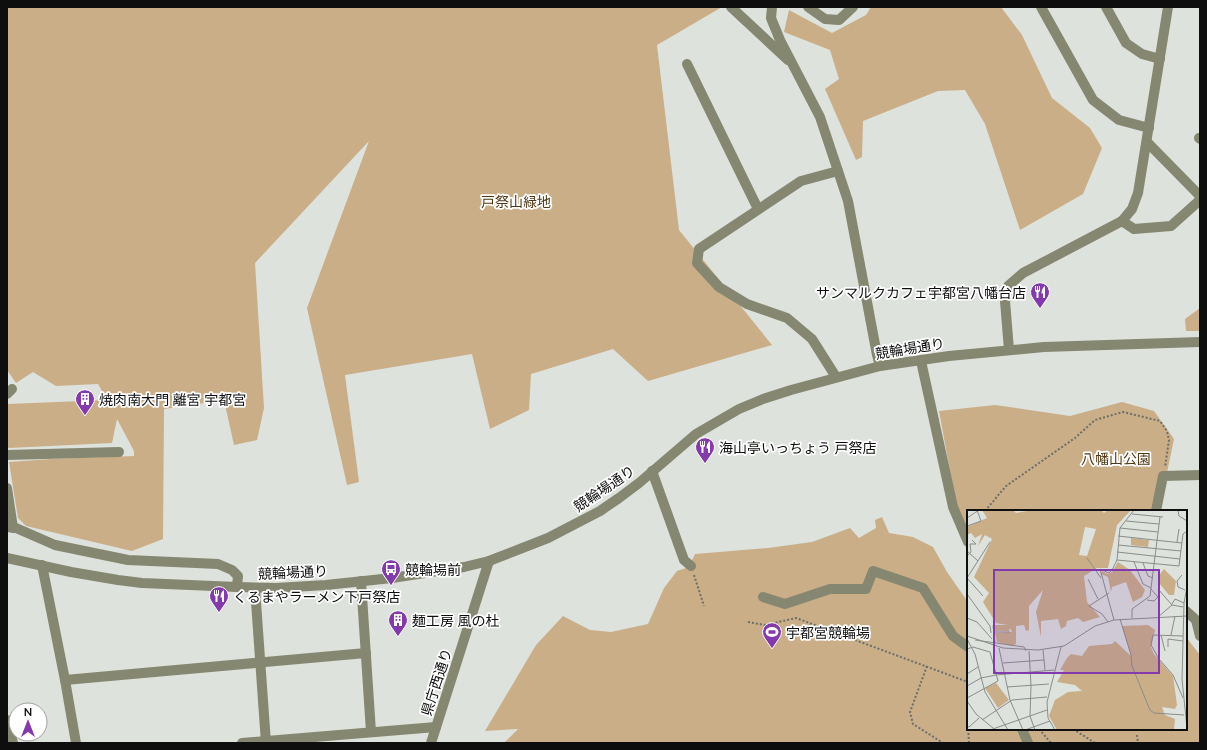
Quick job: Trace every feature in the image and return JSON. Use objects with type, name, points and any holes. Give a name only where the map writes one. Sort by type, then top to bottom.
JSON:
[{"type":"street","points":[[731,7],[795,67]]},
{"type":"street","points":[[772,7],[771,18],[780,40],[820,117],[848,201],[880,366]]},
{"type":"street","points":[[808,7],[825,19],[839,20],[853,7]]},
{"type":"street","points":[[1041,7],[1093,100],[1119,120],[1149,128]]},
{"type":"street","points":[[1106,7],[1126,43],[1142,54],[1160,59]]},
{"type":"street","points":[[1009,350],[1005,301],[1008,286],[1023,273],[1122,221],[1132,210],[1138,192],[1168,7]]},
{"type":"street","points":[[687,64],[758,209]]},
{"type":"street","points":[[1146,142],[1200,196]]},
{"type":"street","points":[[836,377],[812,339],[787,318],[747,304],[719,287],[697,263],[699,249],[758,209],[801,181],[838,171]]},
{"type":"street","points":[[1122,221],[1134,229],[1171,226],[1200,200]]},
{"type":"street","name":"競輪場通り","points":[[7,558],[90,575],[142,583],[237,588],[296,587],[423,574],[489,561],[548,538],[600,511],[620,498],[696,434],[739,409],[791,390],[880,366],[949,356],[1009,350],[1088,345],[1200,342]]},
{"type":"street","points":[[921,361],[953,507],[967,540]]},
{"type":"street","points":[[7,455],[119,452]]},
{"type":"street","points":[[652,471],[684,560],[691,566]]},
{"type":"street","points":[[1156,510],[1163,476],[1200,475]]},
{"type":"street","points":[[7,488],[10,528],[55,545],[128,560],[218,564],[232,570],[238,576],[237,588]]},
{"type":"street","name":"県庁西通り","points":[[431,743],[489,561]]},
{"type":"street","points":[[42,565],[76,743]]},
{"type":"street","points":[[764,597],[785,604],[830,589],[866,589],[873,571],[924,588],[953,636],[967,646]]},
{"type":"street","points":[[361,581],[371,732]]},
{"type":"street","points":[[255,588],[266,742]]},
{"type":"street","points":[[1187,612],[1196,620],[1200,636]]},
{"type":"street","points":[[65,680],[366,653]]},
{"type":"street","points":[[7,720],[13,743]]},
{"type":"street","points":[[242,743],[436,727]]},
{"type":"street","points":[[1022,730],[1028,743]]},
{"type":"path","points":[[986,510],[1006,486],[1075,438],[1095,420],[1123,412],[1160,421],[1168,431],[1169,440],[1163,476]]},
{"type":"path","points":[[691,566],[704,606]]},
{"type":"path","points":[[748,622],[765,625],[796,618],[967,682]]},
{"type":"path","points":[[927,666],[910,712],[913,724],[943,743]]},
{"type":"path","points":[[968,730],[969,743]]},
{"type":"path","points":[[1040,730],[1051,743]]},
{"type":"path","points":[[1074,730],[1095,743]]},
{"type":"path","points":[[1137,735],[1138,743]]},
{"type":"green space","name":"戸祭山緑地","points":[[7,7],[722,7],[657,45],[679,230],[772,345],[648,381],[613,349],[531,374],[529,410],[490,429],[472,354],[345,375],[359,482],[347,485],[307,308],[369,141],[255,263],[264,408],[257,440],[234,445],[224,400],[164,409],[163,539],[132,551],[26,526],[18,518],[9,462],[134,456],[134,451],[117,419],[112,443],[7,447],[7,404],[107,400],[98,384],[56,386],[33,372],[16,383],[7,370]]},
{"type":"green space","points":[[871,7],[1001,7],[1022,35],[1052,98],[1090,128],[1102,148],[1083,194],[1020,230],[985,124],[965,90],[938,91],[863,121],[862,157],[856,160],[825,89],[839,79],[830,50],[784,32],[789,10],[832,33],[866,15]]},
{"type":"green space","points":[[1200,308],[1200,331],[1186,331],[1185,319]]},
{"type":"green space","name":"八幡山公園","points":[[1122,402],[1154,411],[1174,439],[1159,510],[967,510],[967,532],[957,509],[939,411],[995,405],[1070,416]]},
{"type":"green space","name":"宇都宮競輪場","points":[[882,517],[889,533],[913,537],[933,547],[947,572],[967,601],[967,730],[1187,730],[1187,638],[1200,655],[1200,743],[504,743],[518,729],[485,731],[536,645],[563,616],[590,630],[611,632],[648,624],[664,588],[677,571],[689,567],[695,554],[768,548],[812,542],[850,528],[859,538],[876,528],[875,520]]},
{"type":"place","name":"サンマルクカフェ宇都宮八幡台店","points":[[1040,309]]},
{"type":"place","name":"焼肉南大門 離宮 宇都宮","points":[[85,416]]},
{"type":"place","name":"海山亭いっちょう 戸祭店","points":[[705,464]]},
{"type":"place","name":"競輪場前","points":[[391,586]]},
{"type":"place","name":"くるまやラーメン下戸祭店","points":[[219,613]]},
{"type":"place","name":"麺工房 風の杜","points":[[398,637]]},
{"type":"place","name":"宇都宮競輪場","points":[[772,649]]}]
